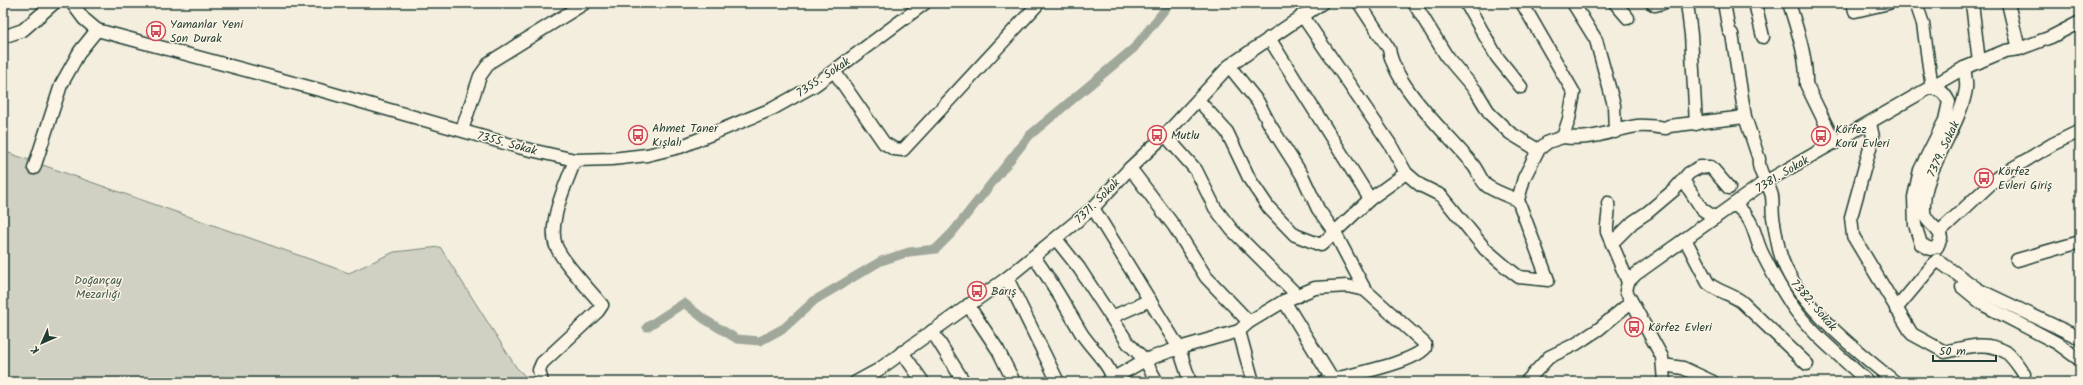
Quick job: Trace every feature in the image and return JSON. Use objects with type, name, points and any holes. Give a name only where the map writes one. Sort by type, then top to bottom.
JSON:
[{"type":"street","points":[[3,37],[23,30],[54,3]]},
{"type":"street","name":"7355. Sokak","points":[[72,3],[84,19],[97,30],[462,130],[522,148],[575,160],[612,159],[640,156],[680,146],[772,109],[815,86],[925,3]]},
{"type":"street","points":[[462,130],[480,76],[490,62],[585,3]]},
{"type":"street","points":[[834,71],[884,143],[894,149],[903,150],[1039,3]]},
{"type":"street","name":"7371. Sokak","points":[[856,382],[932,331],[1034,257],[1093,208],[1130,168],[1165,135],[1229,66],[1302,15],[1322,3]]},
{"type":"street","points":[[1359,3],[1389,49],[1390,58],[1418,104],[1473,166],[1486,185],[1518,200]]},
{"type":"street","points":[[1414,3],[1447,57],[1476,91],[1490,114],[1510,133],[1538,150]]},
{"type":"street","points":[[1466,3],[1498,57],[1521,87]]},
{"type":"street","points":[[1522,3],[1574,93],[1569,119],[1563,136]]},
{"type":"street","points":[[1573,3],[1596,40],[1614,105],[1615,132]]},
{"type":"street","points":[[1615,3],[1628,18]]},
{"type":"street","points":[[1652,3],[1655,5],[1663,3]]},
{"type":"street","name":"7382: Sokak","points":[[1724,3],[1729,31],[1732,34],[1746,117],[1759,159],[1758,166],[1772,196],[1773,217],[1780,254],[1786,270],[1798,289],[1827,323],[1895,382]]},
{"type":"street","points":[[1755,3],[1763,37]]},
{"type":"street","points":[[1789,3],[1799,36],[1806,74],[1806,84],[1835,143]]},
{"type":"street","points":[[1853,3],[1856,11],[1890,3]]},
{"type":"street","points":[[1916,3],[1923,24],[1932,88]]},
{"type":"street","points":[[1972,3],[1979,62]]},
{"type":"street","points":[[2008,3],[2020,49]]},
{"type":"street","points":[[1686,4],[1696,124]]},
{"type":"street","points":[[1302,15],[1390,144],[1406,173],[1420,185],[1442,196],[1485,249],[1519,277],[1548,280],[1518,200],[1524,178],[1538,150],[1548,142],[1563,136],[1574,138],[1615,132],[1638,126],[1666,128],[1669,126],[1746,117]]},
{"type":"street","name":"7381. Sokak","points":[[1628,282],[1685,239],[1766,182],[1932,88],[1964,68],[2005,51],[2020,49],[2051,37],[2080,22]]},
{"type":"street","points":[[34,168],[61,85],[80,50],[97,30]]},
{"type":"street","points":[[1269,38],[1370,199]]},
{"type":"street","points":[[1229,66],[1258,102],[1270,125],[1302,175],[1318,209],[1335,233],[1365,290],[1396,320],[1420,339],[1425,344],[1425,348],[1408,359],[1328,381],[1284,301]]},
{"type":"street","name":"7379. Sokak","points":[[1936,230],[1926,220],[1924,211],[1924,196],[1929,179],[1959,115],[1967,88],[1964,68]]},
{"type":"street","name":"7379. Sokak","points":[[1932,88],[1942,92],[1949,102],[1945,120],[1917,179],[1913,214],[1915,225],[1924,246],[1930,249],[1942,270],[1984,305],[2057,343],[2080,360]]},
{"type":"street","points":[[1198,100],[1227,132],[1250,180],[1269,208],[1295,235],[1321,245],[1370,199],[1406,173]]},
{"type":"street","points":[[1870,123],[1873,137],[1851,217],[1853,236],[1896,309],[1912,334],[1945,352],[1978,344],[1995,348],[2007,353],[2024,374]]},
{"type":"street","points":[[1920,237],[1923,230],[1936,230],[1998,177],[2053,144],[2080,131]]},
{"type":"street","points":[[1165,135],[1196,170],[1215,208],[1232,230],[1298,296]]},
{"type":"street","points":[[542,382],[539,370],[542,363],[598,311],[602,305],[567,262],[557,247],[554,238],[557,214],[562,193],[575,160]]},
{"type":"street","points":[[1612,243],[1633,222],[1648,212],[1689,173],[1700,167],[1708,166],[1714,170],[1729,188]]},
{"type":"street","points":[[1130,168],[1174,226],[1206,276],[1249,322]]},
{"type":"street","points":[[1683,180],[1702,209],[1715,218]]},
{"type":"street","points":[[1608,203],[1610,216],[1607,225],[1612,243],[1628,282],[1626,291],[1662,357],[1664,382]]},
{"type":"street","name":"7382: Sokak","points":[[1734,204],[1743,212],[1755,228],[1761,250],[1773,276],[1792,305],[1811,328],[1868,382]]},
{"type":"street","points":[[1093,208],[1179,348],[1190,382]]},
{"type":"street","points":[[1930,249],[1937,247],[1941,242],[1936,230]]},
{"type":"street","points":[[1056,239],[1079,268],[1128,343],[1145,360],[1157,382]]},
{"type":"street","points":[[1685,239],[1708,283],[1714,288],[1732,294],[1742,302],[1806,364]]},
{"type":"street","points":[[2017,260],[2080,242]]},
{"type":"street","points":[[1034,257],[1057,290],[1080,331],[1099,355],[1112,381],[1145,360],[1179,348],[1239,331],[1249,322],[1284,301],[1316,288],[1347,286],[1365,290]]},
{"type":"street","points":[[1896,309],[1937,260],[1979,290],[2080,338]]},
{"type":"street","points":[[1007,278],[1058,382]]},
{"type":"street","points":[[1112,317],[1150,300]]},
{"type":"street","points":[[1526,382],[1549,357],[1576,344],[1599,329],[1631,302]]},
{"type":"street","points":[[968,305],[998,350],[1014,382]]},
{"type":"street","points":[[932,331],[964,382]]},
{"type":"street","points":[[1239,331],[1254,382]]},
{"type":"street","points":[[902,352],[923,382]]},
{"type":"street","points":[[1663,365],[1683,368],[1713,382]]},
{"type":"green space","name":"Doğançay Mezarlığı","points":[[3,151],[349,273],[394,252],[440,247],[516,367],[531,382],[3,382]]},
{"type":"waterway","points":[[647,327],[684,303],[704,319],[737,339],[760,341],[784,328],[815,300],[881,261],[909,252],[936,249],[952,233],[1030,135],[1134,48],[1170,3]]},
{"type":"place","name":"Yamanlar Yeni Son Durak","points":[[156,31]]},
{"type":"place","name":"Ahmet Taner Kışlalı","points":[[638,135]]},
{"type":"place","name":"Mutlu","points":[[1157,135]]},
{"type":"place","name":"Körfez Koru Evleri","points":[[1821,136]]},
{"type":"place","name":"Körfez Evleri Giriş","points":[[1984,178]]},
{"type":"place","name":"Barış","points":[[977,291]]},
{"type":"place","name":"Körfez Evleri","points":[[1634,327]]}]
